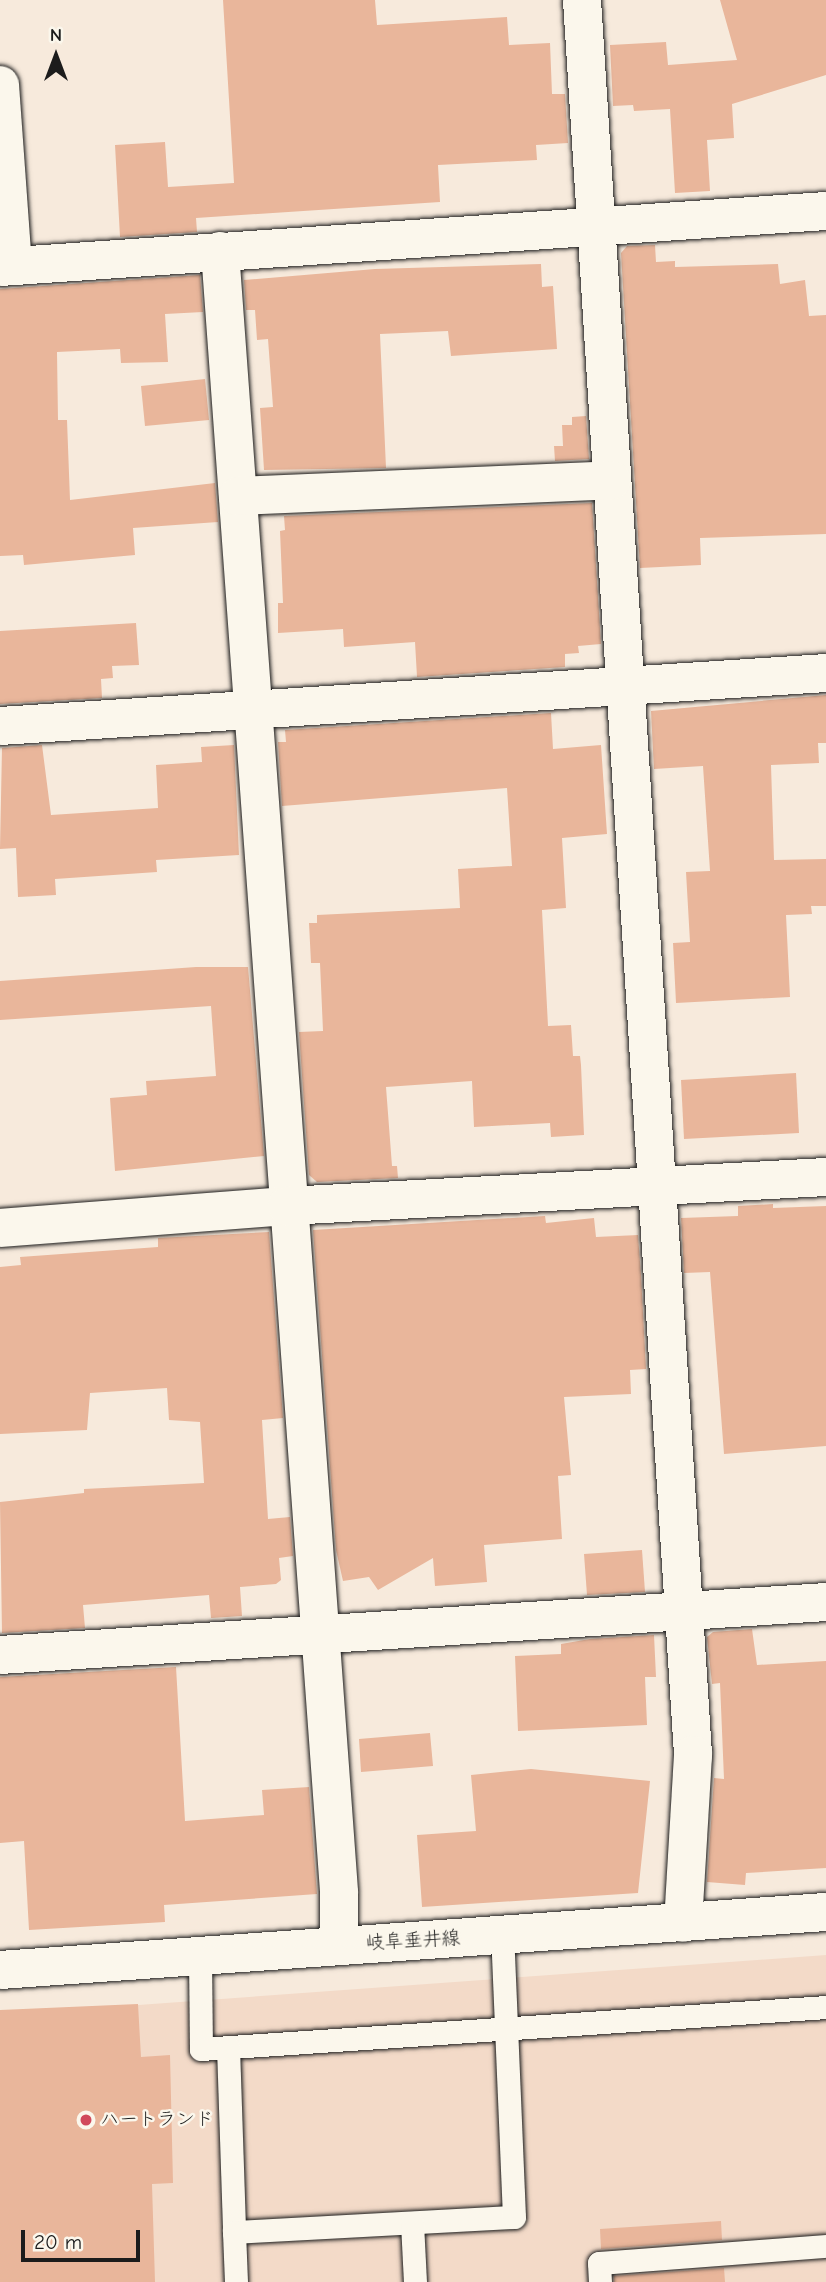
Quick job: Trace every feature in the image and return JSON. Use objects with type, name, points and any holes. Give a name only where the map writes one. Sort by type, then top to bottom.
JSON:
[{"type":"street","points":[[582,0],[693,1755],[683,1923]]},
{"type":"street","points":[[0,85],[6,267],[826,211]]},
{"type":"street","points":[[220,251],[287,1206],[339,1893],[339,1946]]},
{"type":"street","points":[[238,496],[612,480]]},
{"type":"street","points":[[0,726],[826,673]]},
{"type":"street","points":[[0,1228],[287,1206],[657,1189],[826,1177]]},
{"type":"street","points":[[0,1655],[318,1632],[826,1602]]},
{"type":"street","name":"岐阜垂井線","points":[[0,1970],[826,1912]]},
{"type":"lane","points":[[234,2232],[514,2217],[502,1936]]},
{"type":"lane","points":[[200,1956],[201,2049],[506,2031],[826,2007]]},
{"type":"lane","points":[[228,2047],[236,2282]]},
{"type":"lane","points":[[412,2223],[415,2282]]},
{"type":"lane","points":[[600,2282],[599,2263],[826,2246]]},
{"type":"shaded area","points":[[826,1955],[826,2282],[0,2282],[0,2015]]},
{"type":"building","points":[[223,0],[375,0],[377,25],[507,17],[509,45],[550,43],[552,94],[565,94],[568,143],[536,145],[537,160],[438,165],[440,202],[196,218],[197,232],[120,237],[115,145],[165,142],[168,187],[234,183]]},
{"type":"building","points":[[720,0],[826,0],[826,75],[732,104],[734,138],[707,140],[710,191],[675,193],[670,109],[634,111],[633,105],[613,106],[610,45],[666,42],[668,65],[737,60]]},
{"type":"building","points":[[655,245],[656,262],[675,261],[675,267],[778,264],[780,284],[805,280],[809,316],[826,315],[826,534],[700,538],[701,565],[640,568],[621,253],[627,246]]},
{"type":"building","points":[[541,264],[542,287],[553,286],[557,349],[451,356],[448,331],[380,334],[386,468],[264,470],[260,408],[273,407],[268,339],[257,340],[255,310],[246,310],[244,280],[375,269]]},
{"type":"building","points":[[200,275],[203,312],[165,314],[168,362],[121,363],[120,349],[57,352],[58,420],[67,420],[70,500],[215,483],[218,522],[133,528],[135,555],[24,565],[23,555],[0,556],[0,289]]},
{"type":"building","points":[[205,379],[209,420],[145,426],[141,386]]},
{"type":"building","points":[[586,416],[589,459],[555,461],[554,446],[563,446],[562,425],[572,425],[572,417]]},
{"type":"building","points":[[592,503],[601,644],[578,646],[579,653],[565,654],[565,667],[417,677],[415,642],[344,647],[343,629],[278,633],[278,603],[283,603],[280,531],[285,530],[284,516]]},
{"type":"building","points":[[136,623],[139,665],[112,666],[113,678],[101,679],[102,698],[0,704],[0,631]]},
{"type":"building","points":[[826,695],[826,743],[818,743],[819,763],[771,765],[774,860],[826,859],[826,906],[811,906],[812,914],[786,915],[790,997],[676,1003],[673,943],[690,942],[686,872],[710,871],[703,766],[654,769],[651,711]]},
{"type":"building","points":[[551,713],[553,749],[601,745],[607,834],[562,838],[566,908],[542,910],[548,1026],[571,1025],[573,1056],[580,1056],[584,1135],[551,1137],[550,1123],[474,1127],[472,1081],[386,1087],[392,1166],[397,1166],[398,1178],[317,1182],[309,1175],[299,1032],[323,1031],[320,963],[311,963],[309,923],[317,923],[317,915],[460,908],[458,869],[512,866],[507,788],[282,806],[278,742],[286,742],[285,730]]},
{"type":"building","points":[[42,745],[51,815],[158,808],[156,765],[202,762],[201,747],[234,745],[239,855],[156,860],[157,872],[55,879],[56,895],[18,897],[16,848],[0,849],[2,748]]},
{"type":"building","points":[[196,967],[248,967],[264,1156],[115,1171],[110,1098],[147,1095],[146,1081],[216,1076],[211,1006],[0,1020],[0,981]]},
{"type":"building","points":[[796,1073],[799,1133],[684,1139],[681,1080]]},
{"type":"building","points":[[773,1204],[773,1208],[826,1206],[826,1446],[724,1454],[710,1272],[684,1273],[681,1218],[738,1216],[738,1206]]},
{"type":"building","points":[[545,1216],[546,1223],[594,1218],[596,1237],[638,1235],[646,1369],[630,1370],[631,1394],[564,1397],[571,1475],[558,1476],[562,1539],[484,1545],[487,1582],[435,1586],[433,1558],[378,1590],[369,1577],[343,1581],[336,1550],[313,1230]]},
{"type":"building","points":[[269,1232],[283,1418],[262,1420],[268,1519],[290,1517],[293,1556],[279,1558],[281,1580],[276,1584],[240,1587],[242,1616],[211,1618],[209,1595],[83,1605],[85,1628],[2,1633],[0,1502],[84,1493],[84,1489],[204,1483],[200,1422],[169,1420],[167,1388],[90,1393],[87,1430],[0,1434],[0,1267],[21,1265],[20,1257],[158,1247],[158,1238]]},
{"type":"building","points":[[642,1550],[645,1592],[587,1595],[584,1554]]},
{"type":"building","points":[[752,1629],[757,1665],[826,1661],[826,1868],[746,1873],[745,1885],[707,1882],[714,1778],[724,1779],[720,1683],[712,1684],[707,1637],[713,1632]]},
{"type":"building","points":[[654,1635],[656,1677],[645,1677],[647,1725],[518,1731],[515,1656],[561,1654],[561,1644],[590,1639]]},
{"type":"building","points":[[176,1667],[185,1821],[264,1815],[262,1790],[309,1787],[317,1894],[164,1905],[165,1922],[29,1930],[24,1841],[0,1843],[0,1677]]},
{"type":"building","points":[[430,1733],[433,1766],[361,1772],[359,1739]]},
{"type":"building","points":[[531,1769],[650,1781],[638,1893],[422,1907],[417,1835],[476,1831],[471,1775]]},
{"type":"building","name":"ハートランド","points":[[138,2004],[141,2057],[170,2055],[173,2183],[152,2184],[155,2282],[0,2282],[0,2010]]},
{"type":"building","points":[[721,2221],[722,2240],[601,2249],[600,2229]]},
{"type":"building","points":[[724,2268],[725,2282],[614,2282],[614,2276]]},
{"type":"place","name":"ハートランド","points":[[86,2120]]}]
